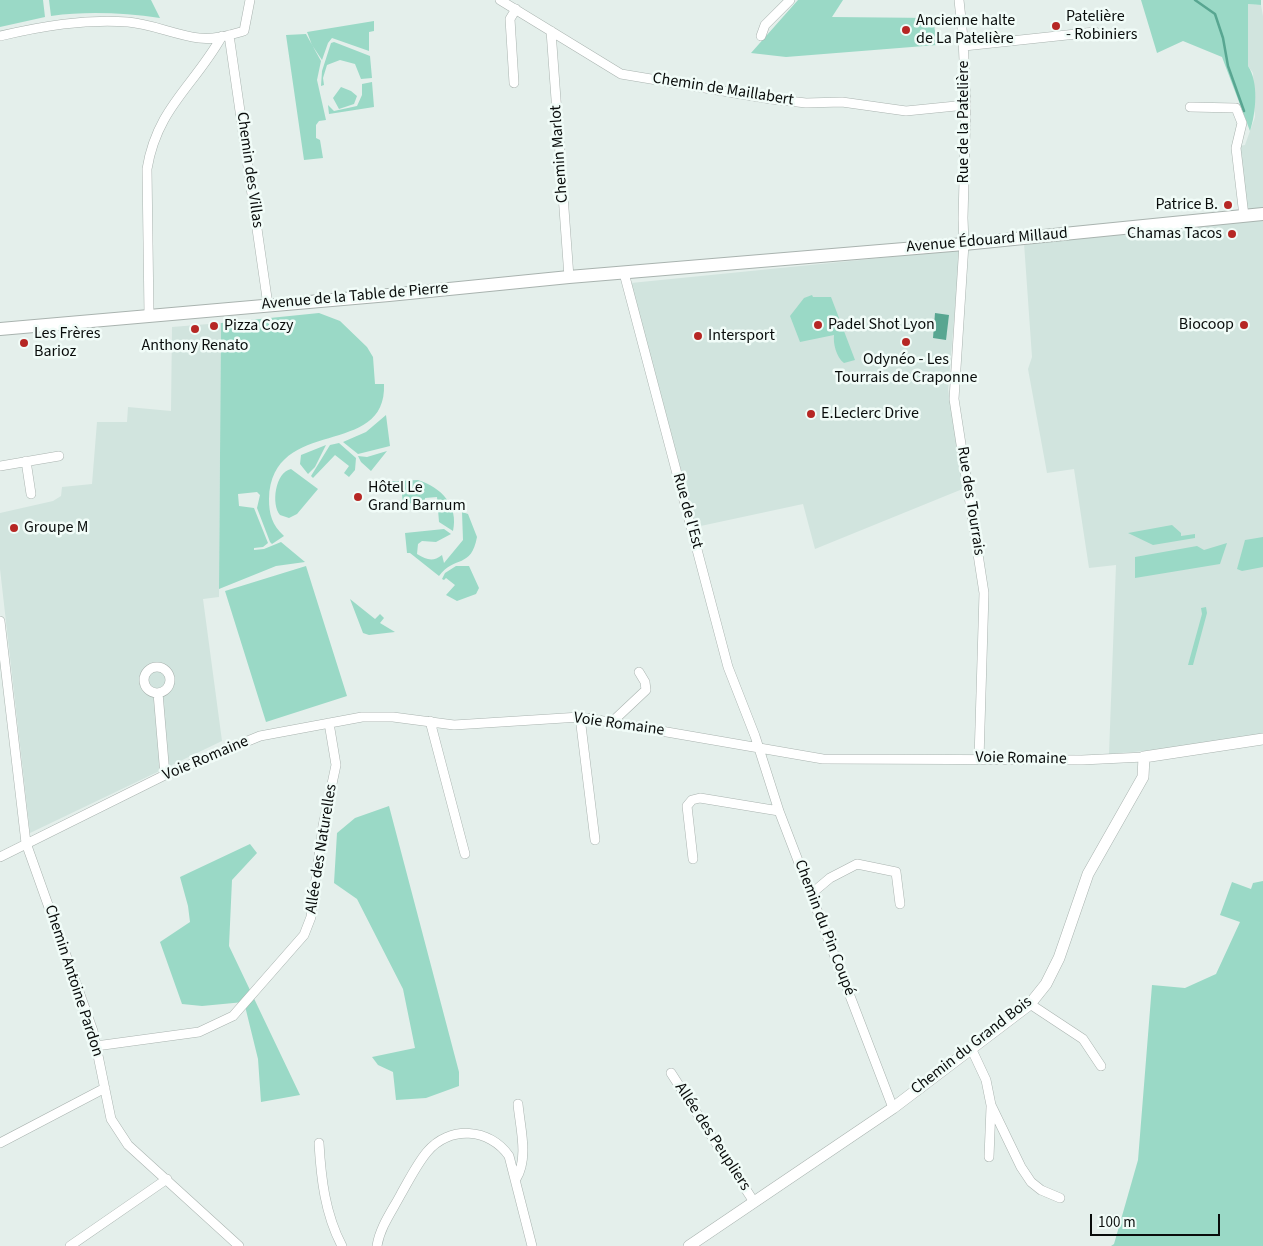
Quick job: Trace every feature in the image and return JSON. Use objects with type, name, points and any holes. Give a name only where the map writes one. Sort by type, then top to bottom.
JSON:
[{"type":"main road","name":"Avenue Édouard Millaud","points":[[710,265],[964,244],[1263,214]]},
{"type":"main road","name":"Avenue de la Table de Pierre","points":[[0,329],[710,265]]},
{"type":"street","points":[[0,36],[50,24],[89,20],[131,22],[200,38],[226,36],[244,31],[250,0]]},
{"type":"street","name":"Chemin de Maillabert","points":[[500,0],[621,74],[771,99],[806,102],[842,102],[906,111],[966,105]]},
{"type":"street","points":[[761,36],[765,25],[790,0]]},
{"type":"street","name":"Rue de la Patelière","points":[[958,0],[962,14],[966,105],[964,244]]},
{"type":"street","points":[[514,84],[510,19],[516,9]]},
{"type":"street","name":"Chemin Marlot","points":[[551,30],[569,277]]},
{"type":"street","points":[[964,42],[1095,32]]},
{"type":"street","points":[[149,315],[148,169],[151,144],[170,109],[226,36]]},
{"type":"street","name":"Chemin des Villas","points":[[226,36],[268,305]]},
{"type":"street","points":[[1190,107],[1236,108],[1242,123],[1236,148],[1244,216]]},
{"type":"street","name":"Rue des Tourrais","points":[[964,244],[954,399],[984,593],[979,759]]},
{"type":"street","name":"Rue de l'Est","points":[[624,273],[728,666],[758,746]]},
{"type":"street","points":[[0,466],[59,456]]},
{"type":"street","points":[[26,461],[31,494]]},
{"type":"street","name":"Chemin Antoine Pardon","points":[[0,621],[26,843],[96,1046],[111,1119],[128,1146],[167,1179],[239,1246]]},
{"type":"street","points":[[612,722],[646,690],[639,672]]},
{"type":"street","points":[[158,693],[165,775]]},
{"type":"street","name":"Voie Romaine","points":[[0,857],[165,775],[260,736],[329,723],[382,716],[463,724],[580,717],[823,758],[1082,760],[1144,757],[1263,739]]},
{"type":"street","points":[[580,717],[595,840]]},
{"type":"street","points":[[430,721],[465,854]]},
{"type":"street","name":"Allée des Naturelles","points":[[96,1046],[199,1032],[233,1016],[304,935],[311,918],[320,847],[336,765],[329,723]]},
{"type":"street","name":"Chemin du Pin Coupé","points":[[758,746],[779,811],[892,1108]]},
{"type":"street","name":"Chemin du Grand Bois","points":[[696,1244],[892,1108],[1030,1004],[1046,984],[1059,958],[1088,874],[1143,777],[1144,757]]},
{"type":"street","points":[[693,859],[687,806],[692,800],[700,798],[779,811]]},
{"type":"street","points":[[811,894],[830,878],[857,864],[896,872],[900,904]]},
{"type":"street","points":[[1030,1004],[1083,1039],[1101,1066]]},
{"type":"street","points":[[971,1048],[986,1080],[991,1105],[989,1157]]},
{"type":"street","name":"Allée des Peupliers","points":[[671,1072],[754,1202]]},
{"type":"street","points":[[0,1143],[105,1088]]},
{"type":"street","points":[[516,1179],[522,1170],[523,1159],[518,1104]]},
{"type":"street","points":[[991,1105],[1031,1182],[1041,1190],[1060,1198]]},
{"type":"street","points":[[377,1246],[383,1226],[428,1150],[448,1137],[470,1133],[491,1138],[502,1146],[509,1156],[532,1246]]},
{"type":"street","points":[[319,1143],[322,1186],[333,1224],[342,1246]]},
{"type":"street","points":[[70,1246],[167,1179]]},
{"type":"shaded area","points":[[0,0],[43,0],[45,17],[0,27]]},
{"type":"shaded area","points":[[49,0],[151,0],[160,18],[106,13],[51,16]]},
{"type":"shaded area","points":[[798,0],[843,0],[832,17],[933,18],[937,45],[786,57],[751,53]]},
{"type":"shaded area","points":[[1141,0],[1261,0],[1261,5],[1248,4],[1248,66],[1254,80],[1255,89],[1254,116],[1250,131],[1222,57],[1183,41],[1157,53]]},
{"type":"shaded area","points":[[1248,4],[1261,5],[1263,16],[1263,735],[1168,749],[1109,754],[1116,565],[1089,568],[1074,469],[1047,473],[1028,369],[1032,357],[1024,243],[1247,219],[1239,146],[1245,145],[1255,117],[1253,73],[1248,66]]},
{"type":"shaded area","points":[[374,21],[374,31],[369,32],[369,51],[332,38],[328,43],[322,60],[312,45],[307,32]]},
{"type":"shaded area","points":[[306,34],[321,61],[317,80],[326,120],[319,121],[316,125],[316,138],[320,140],[323,158],[304,160],[286,35]]},
{"type":"shaded area","points":[[334,42],[370,56],[372,78],[361,79],[355,64],[340,60],[327,65],[323,78],[324,85],[321,86],[322,71],[331,43]]},
{"type":"shaded area","points":[[372,82],[374,107],[329,114],[328,105],[334,111],[357,106],[362,95],[362,84]]},
{"type":"shaded area","points":[[341,87],[357,96],[354,104],[339,109],[333,98]]},
{"type":"shaded area","points":[[960,250],[948,390],[965,488],[815,549],[803,504],[696,527],[631,283]]},
{"type":"shaded area","name":"Padel Shot Lyon","points":[[812,295],[813,297],[831,297],[855,360],[844,363],[841,360],[836,350],[834,335],[800,342],[790,316],[804,298]]},
{"type":"shaded area","points":[[319,313],[340,321],[367,347],[373,357],[375,384],[384,384],[380,407],[368,422],[350,431],[307,445],[289,456],[275,473],[269,499],[270,510],[274,523],[284,536],[272,544],[257,508],[260,495],[257,492],[238,494],[239,506],[254,508],[268,543],[263,547],[254,548],[254,550],[264,549],[281,542],[305,562],[276,566],[219,589],[221,323]]},
{"type":"shaded area","points":[[935,313],[949,315],[946,340],[933,338]]},
{"type":"shaded area","points":[[221,323],[219,597],[203,599],[222,741],[30,833],[0,569],[0,513],[53,501],[61,496],[62,487],[92,484],[97,422],[127,422],[128,407],[171,411],[172,327]]},
{"type":"shaded area","points":[[386,415],[390,446],[358,454],[343,442],[366,432]]},
{"type":"shaded area","points":[[339,443],[356,458],[355,470],[349,477],[344,473],[349,466],[335,455],[313,478],[311,476],[330,445]]},
{"type":"shaded area","points":[[326,445],[315,467],[308,474],[300,464],[301,455]]},
{"type":"shaded area","points":[[387,451],[371,471],[361,462],[358,456],[367,457]]},
{"type":"shaded area","points":[[291,469],[318,489],[297,514],[289,518],[280,515],[277,510],[275,497],[281,476]]},
{"type":"shaded area","points":[[418,480],[434,487],[451,506],[454,522],[453,531],[439,522],[437,497],[425,498],[425,502],[403,504],[401,485],[376,488],[376,482]]},
{"type":"shaded area","points":[[462,512],[468,514],[477,537],[471,554],[467,558],[451,566],[439,576],[410,553],[407,553],[405,533],[444,529],[451,534],[436,542],[422,541],[418,544],[417,554],[430,559],[436,559],[442,555],[444,563],[463,540]]},
{"type":"shaded area","points":[[1172,525],[1181,533],[1181,536],[1195,534],[1195,538],[1153,545],[1128,533]]},
{"type":"shaded area","points":[[1263,537],[1263,567],[1242,571],[1237,569],[1245,540]]},
{"type":"shaded area","points":[[1227,543],[1220,564],[1135,578],[1135,557],[1197,546],[1204,550]]},
{"type":"shaded area","points":[[306,566],[347,696],[266,722],[225,591]]},
{"type":"shaded area","points":[[456,566],[469,566],[479,588],[476,594],[457,601],[446,595],[455,585],[446,578],[442,579],[445,573]]},
{"type":"shaded area","points":[[350,599],[375,619],[380,614],[384,618],[380,623],[395,632],[369,635],[363,633]]},
{"type":"shaded area","points":[[1206,607],[1207,613],[1193,665],[1188,665],[1202,614],[1201,608]]},
{"type":"shaded area","points":[[389,806],[459,1072],[459,1086],[426,1098],[396,1100],[393,1072],[378,1065],[372,1057],[415,1048],[403,989],[357,899],[334,883],[337,833],[355,818]]},
{"type":"shaded area","points":[[250,844],[257,853],[232,880],[229,946],[300,1095],[261,1102],[258,1059],[244,1002],[202,1006],[182,1004],[160,942],[190,922],[188,906],[180,877]]},
{"type":"shaded area","points":[[1263,881],[1263,1246],[1111,1246],[1114,1244],[1138,1160],[1152,985],[1185,988],[1216,974],[1240,922],[1220,915],[1232,882],[1251,889],[1253,883]]},
{"type":"waterway","points":[[1195,0],[1215,14],[1223,38],[1228,66],[1244,111]]},
{"type":"place","name":"Patelière - Robiniers","points":[[1056,26]]},
{"type":"place","name":"Ancienne halte de La Patelière","points":[[906,30]]},
{"type":"place","name":"Patrice B.","points":[[1228,205]]},
{"type":"place","name":"Chamas Tacos","points":[[1232,234]]},
{"type":"place","name":"Padel Shot Lyon","points":[[818,325]]},
{"type":"place","name":"Biocoop","points":[[1244,325]]},
{"type":"place","name":"Pizza Cozy","points":[[214,326]]},
{"type":"place","name":"Anthony Renato","points":[[195,329]]},
{"type":"place","name":"Intersport","points":[[698,336]]},
{"type":"place","name":"Odynéo - Les Tourrais de Craponne","points":[[906,342]]},
{"type":"place","name":"Les Frères Barioz","points":[[24,343]]},
{"type":"place","name":"E.Leclerc Drive","points":[[811,414]]},
{"type":"place","name":"Hôtel Le Grand Barnum","points":[[358,497]]},
{"type":"place","name":"Groupe M","points":[[14,528]]}]
